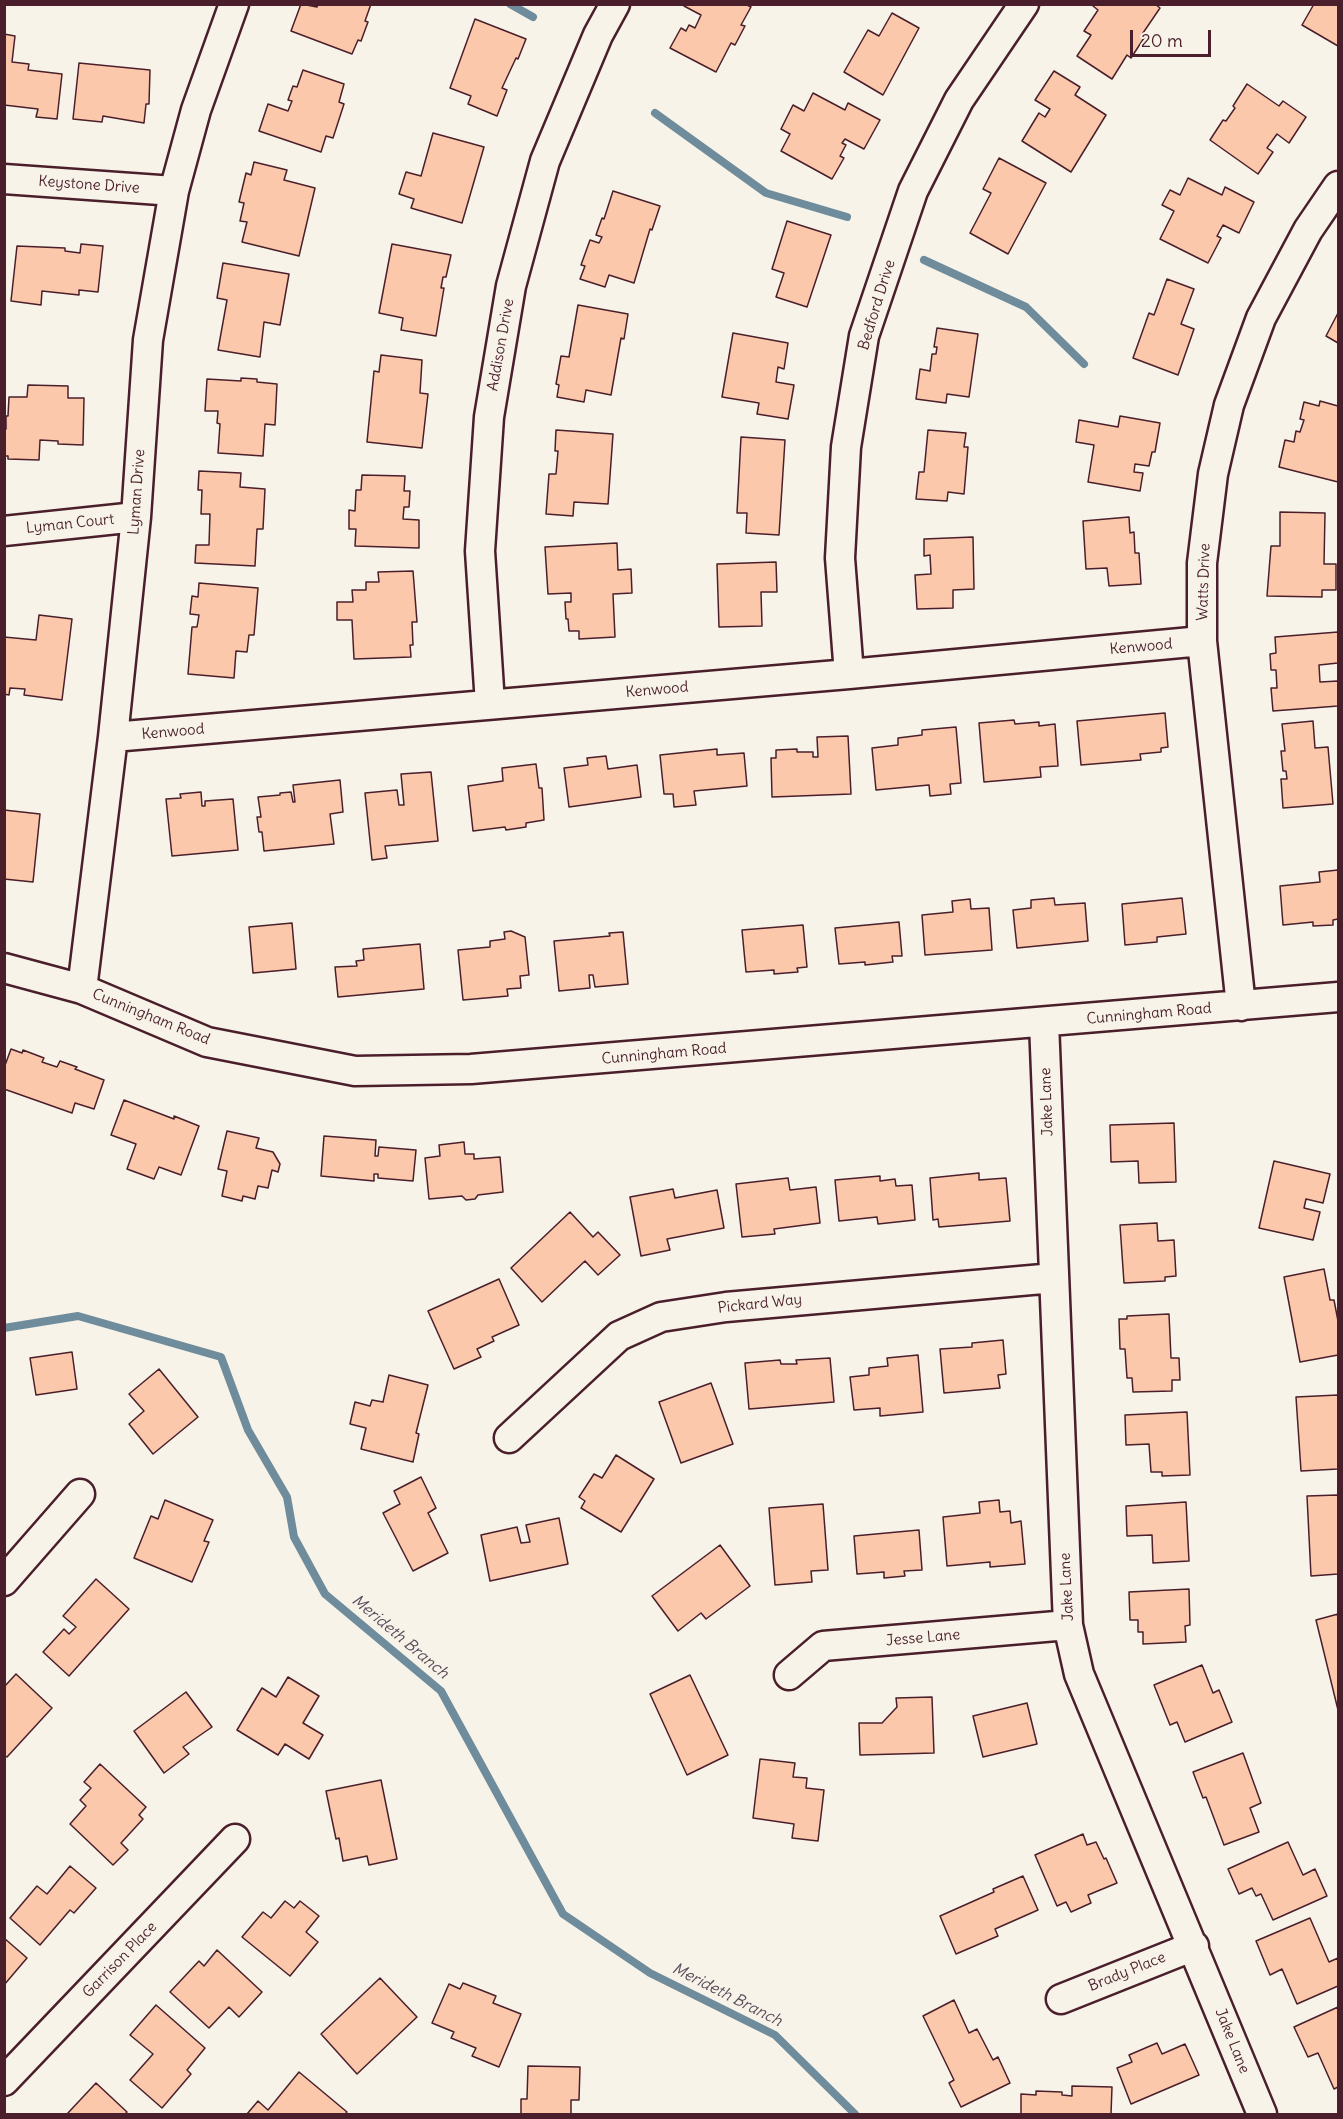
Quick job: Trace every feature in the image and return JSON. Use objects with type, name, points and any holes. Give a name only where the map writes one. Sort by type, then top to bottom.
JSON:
[{"type":"street","name":"Lyman Drive","points":[[82,989],[136,517],[148,340],[174,190],[196,110],[234,4]]},
{"type":"street","name":"Addison Drive","points":[[490,705],[480,551],[489,417],[511,286],[545,161],[598,35],[615,4]]},
{"type":"street","name":"Bedford Drive","points":[[849,674],[840,558],[846,447],[864,336],[914,191],[959,100],[1024,4]]},
{"type":"street","name":"Keystone Drive","points":[[4,179],[174,190]]},
{"type":"street","name":"Watts Drive","points":[[1241,1006],[1202,641],[1202,563],[1213,474],[1229,405],[1261,318],[1308,230],[1338,186]]},
{"type":"street","name":"Lyman Court","points":[[4,531],[136,517]]},
{"type":"street","name":"Kenwood","points":[[112,737],[849,674],[1202,641]]},
{"type":"street","name":"Cunningham Road","points":[[4,968],[82,989],[207,1042],[355,1071],[471,1069],[1338,998]]},
{"type":"street","name":"Jake Lane","points":[[1044,1023],[1068,1625],[1079,1674],[1194,1946],[1262,2115]]},
{"type":"street","name":"Pickard Way","points":[[509,1438],[619,1336],[661,1317],[726,1306],[1054,1278]]},
{"type":"street","points":[[4,1581],[80,1494]]},
{"type":"street","name":"Jesse Lane","points":[[789,1675],[823,1646],[1068,1625]]},
{"type":"street","name":"Garrison Place","points":[[4,2081],[235,1839]]},
{"type":"street","name":"Brady Place","points":[[1061,1999],[1194,1946]]},
{"type":"building","points":[[301,4],[317,7],[318,4],[371,4],[365,21],[368,22],[361,41],[358,40],[352,54],[291,31]]},
{"type":"building","points":[[685,4],[745,4],[751,7],[741,25],[745,26],[735,45],[731,43],[716,72],[670,48],[681,28],[686,31],[689,25],[695,28],[701,15],[684,6]]},
{"type":"building","points":[[1095,4],[1155,4],[1160,8],[1143,33],[1146,35],[1131,58],[1127,55],[1112,79],[1077,56],[1091,35],[1084,31],[1098,10],[1093,6]]},
{"type":"building","points":[[1314,4],[1338,4],[1338,46],[1302,25]]},
{"type":"building","points":[[892,13],[919,28],[883,95],[844,72],[868,30],[879,36]]},
{"type":"building","points":[[475,19],[526,39],[502,88],[507,90],[497,116],[468,104],[471,96],[450,88]]},
{"type":"building","points":[[4,34],[15,36],[12,62],[29,64],[28,70],[62,74],[57,119],[36,117],[38,109],[4,105]]},
{"type":"building","points":[[79,63],[150,70],[149,104],[146,104],[144,123],[103,116],[102,122],[73,119]]},
{"type":"building","points":[[303,70],[344,84],[339,102],[344,104],[333,138],[326,136],[321,152],[259,131],[268,104],[288,111],[292,101],[288,100],[293,86],[297,87]]},
{"type":"building","points":[[1054,71],[1080,87],[1075,95],[1106,115],[1071,172],[1022,141],[1039,113],[1045,117],[1050,109],[1035,100]]},
{"type":"building","points":[[1247,84],[1279,106],[1283,101],[1306,117],[1289,143],[1277,134],[1267,148],[1273,152],[1258,174],[1210,140],[1223,120],[1226,121],[1235,108],[1233,106]]},
{"type":"building","points":[[813,93],[845,110],[848,103],[880,120],[864,149],[845,139],[842,143],[846,145],[840,156],[844,158],[832,179],[781,151],[790,134],[781,129],[793,105],[804,111]]},
{"type":"building","points":[[433,133],[484,147],[462,223],[411,208],[414,199],[399,194],[406,172],[421,176]]},
{"type":"building","points":[[999,158],[1046,183],[1008,254],[970,233],[991,193],[983,189]]},
{"type":"building","points":[[254,162],[287,170],[284,180],[315,188],[299,256],[242,242],[247,222],[240,221],[244,203],[239,202],[246,173],[251,175]]},
{"type":"building","points":[[1188,178],[1222,195],[1225,187],[1254,202],[1239,233],[1223,225],[1217,236],[1221,238],[1208,263],[1160,239],[1174,211],[1162,205],[1170,190],[1180,195]]},
{"type":"building","points":[[613,191],[660,206],[652,230],[650,229],[634,283],[609,275],[605,287],[580,279],[585,266],[581,265],[590,240],[599,243],[602,237],[596,235]]},
{"type":"building","points":[[787,221],[831,235],[807,307],[776,297],[784,273],[772,269]]},
{"type":"building","points":[[81,244],[103,246],[98,292],[79,290],[79,295],[42,291],[41,305],[11,301],[17,246],[65,248],[65,251],[80,253]]},
{"type":"building","points":[[392,244],[451,255],[446,277],[443,277],[441,288],[444,288],[436,336],[401,330],[403,318],[379,313]]},
{"type":"building","points":[[223,263],[289,274],[280,325],[264,322],[260,357],[218,350],[227,300],[217,298]]},
{"type":"building","points":[[1167,279],[1194,289],[1181,324],[1194,329],[1178,375],[1133,358],[1149,313],[1154,315]]},
{"type":"building","points":[[578,305],[628,314],[624,339],[621,338],[611,395],[586,390],[584,402],[557,397],[559,385],[556,384],[561,356],[569,357]]},
{"type":"building","points":[[1338,313],[1338,343],[1326,336]]},
{"type":"building","points":[[937,328],[978,334],[969,397],[947,394],[946,403],[916,399],[920,369],[930,371],[932,354],[936,354],[937,347],[934,347]]},
{"type":"building","points":[[733,333],[788,343],[784,369],[778,367],[776,382],[794,385],[788,419],[757,414],[759,403],[722,397]]},
{"type":"building","points":[[381,355],[422,360],[420,393],[428,394],[422,448],[367,442],[374,371],[379,372]]},
{"type":"building","points":[[241,378],[277,384],[275,425],[265,424],[263,456],[218,453],[220,424],[217,423],[218,411],[205,411],[207,379],[241,381]]},
{"type":"building","points":[[28,385],[68,386],[68,398],[84,398],[83,445],[58,444],[58,441],[40,440],[39,460],[8,459],[8,456],[4,456],[4,429],[6,429],[9,397],[27,397]]},
{"type":"building","points":[[1320,401],[1338,406],[1338,482],[1279,467],[1285,440],[1294,442],[1296,431],[1300,432],[1304,420],[1300,419],[1304,402],[1319,406]]},
{"type":"building","points":[[1120,416],[1160,423],[1155,452],[1152,452],[1149,466],[1135,464],[1134,472],[1143,473],[1140,491],[1088,482],[1094,445],[1076,442],[1079,420],[1118,427]]},
{"type":"building","points":[[556,430],[613,434],[608,504],[574,502],[573,516],[546,514],[549,474],[556,474],[558,451],[555,451]]},
{"type":"building","points":[[928,430],[966,433],[964,447],[968,447],[964,494],[948,492],[947,501],[916,499],[919,472],[924,472]]},
{"type":"building","points":[[741,437],[785,440],[779,535],[746,533],[747,513],[737,513]]},
{"type":"building","points":[[199,471],[241,473],[240,487],[265,489],[263,529],[257,529],[255,566],[195,563],[196,545],[209,545],[210,514],[201,514],[202,490],[198,490]]},
{"type":"building","points":[[362,475],[405,476],[404,491],[410,491],[409,507],[404,507],[403,519],[419,520],[419,548],[355,546],[356,529],[349,529],[349,510],[355,511],[356,490],[361,490]]},
{"type":"building","points":[[1280,512],[1325,513],[1324,564],[1336,564],[1336,590],[1322,590],[1322,597],[1267,596],[1271,546],[1280,546]]},
{"type":"building","points":[[1129,517],[1130,533],[1134,532],[1135,553],[1139,553],[1141,584],[1109,586],[1107,568],[1086,569],[1083,521]]},
{"type":"building","points":[[973,537],[974,589],[953,590],[953,608],[917,609],[915,575],[931,574],[930,555],[924,556],[924,539]]},
{"type":"building","points":[[617,543],[618,570],[631,569],[632,593],[613,594],[615,637],[579,639],[579,631],[569,631],[568,619],[566,619],[565,602],[571,602],[571,593],[548,594],[545,547]]},
{"type":"building","points":[[776,562],[777,592],[761,592],[762,626],[719,627],[717,564]]},
{"type":"building","points":[[413,571],[417,622],[412,622],[411,657],[354,659],[352,620],[337,620],[337,602],[353,602],[352,590],[366,590],[366,582],[379,582],[378,572]]},
{"type":"building","points":[[199,583],[258,588],[254,635],[249,635],[247,652],[236,651],[234,678],[188,674],[192,627],[197,627],[199,615],[190,614],[192,596],[198,597]]},
{"type":"building","points":[[39,615],[72,619],[62,700],[24,695],[25,689],[10,688],[9,695],[4,694],[4,637],[36,640]]},
{"type":"building","points":[[1338,632],[1338,663],[1319,665],[1320,682],[1338,681],[1338,706],[1273,711],[1271,688],[1277,688],[1276,670],[1271,670],[1270,654],[1276,653],[1275,637]]},
{"type":"building","points":[[1165,713],[1168,747],[1161,748],[1161,752],[1140,754],[1141,760],[1081,765],[1077,721]]},
{"type":"building","points":[[1014,720],[1015,724],[1039,722],[1039,726],[1055,724],[1058,766],[1040,767],[1041,777],[984,782],[979,723]]},
{"type":"building","points":[[1313,721],[1315,748],[1328,747],[1333,804],[1283,808],[1281,779],[1287,779],[1286,771],[1283,771],[1281,751],[1285,751],[1282,724]]},
{"type":"building","points":[[956,727],[961,783],[950,784],[951,794],[930,796],[929,785],[876,790],[872,748],[898,745],[898,738],[922,735],[922,730]]},
{"type":"building","points":[[848,736],[851,794],[772,797],[771,758],[776,758],[776,750],[797,749],[797,752],[813,752],[813,757],[818,757],[817,737]]},
{"type":"building","points":[[717,749],[717,755],[744,753],[747,786],[694,791],[696,805],[674,807],[673,794],[664,794],[660,755]]},
{"type":"building","points":[[606,756],[608,769],[637,765],[641,797],[569,807],[564,768],[588,765],[587,758]]},
{"type":"building","points":[[536,764],[539,788],[542,788],[544,820],[526,823],[526,827],[473,831],[468,786],[503,781],[502,768]]},
{"type":"building","points":[[431,772],[438,841],[385,846],[387,858],[372,860],[365,793],[397,790],[399,805],[404,805],[401,774]]},
{"type":"building","points":[[340,780],[343,812],[330,814],[334,844],[264,851],[262,832],[259,832],[257,817],[261,817],[258,797],[291,792],[293,802],[295,802],[293,785]]},
{"type":"building","points":[[201,792],[202,806],[205,806],[205,801],[233,799],[238,850],[172,856],[166,799],[181,798],[180,794]]},
{"type":"building","points":[[4,810],[40,814],[33,882],[4,879]]},
{"type":"building","points":[[1338,870],[1338,919],[1333,920],[1333,925],[1313,926],[1313,922],[1283,925],[1280,886],[1320,882],[1319,872]]},
{"type":"building","points":[[1054,898],[1055,905],[1085,903],[1088,941],[1017,948],[1013,910],[1031,908],[1031,900]]},
{"type":"building","points":[[1182,898],[1186,934],[1157,937],[1157,942],[1125,945],[1122,904]]},
{"type":"building","points":[[970,899],[971,909],[989,908],[992,950],[925,955],[922,915],[953,912],[952,901]]},
{"type":"building","points":[[899,922],[902,956],[892,956],[893,962],[865,965],[865,962],[839,964],[835,928]]},
{"type":"building","points":[[292,923],[296,969],[253,973],[249,927]]},
{"type":"building","points":[[803,925],[807,967],[797,968],[798,972],[774,974],[774,970],[746,972],[742,930]]},
{"type":"building","points":[[511,931],[525,937],[529,975],[520,976],[521,988],[507,989],[508,996],[463,1000],[458,950],[490,947],[490,941],[505,939],[504,932]]},
{"type":"building","points":[[623,932],[628,984],[595,987],[593,975],[589,975],[590,988],[559,991],[554,941],[610,936],[609,933]]},
{"type":"building","points":[[420,944],[424,989],[338,997],[335,967],[357,966],[356,961],[364,960],[363,949]]},
{"type":"building","points":[[11,1049],[22,1053],[23,1050],[44,1058],[42,1062],[57,1067],[60,1061],[104,1080],[94,1109],[75,1103],[72,1113],[4,1089],[4,1068]]},
{"type":"building","points":[[124,1100],[199,1126],[181,1175],[159,1167],[154,1179],[127,1169],[136,1144],[111,1135]]},
{"type":"building","points":[[1174,1123],[1176,1182],[1139,1183],[1138,1161],[1111,1162],[1110,1125]]},
{"type":"building","points":[[227,1131],[259,1138],[256,1148],[273,1152],[280,1164],[278,1172],[272,1170],[268,1188],[258,1186],[255,1199],[243,1196],[242,1201],[222,1196],[227,1171],[218,1169]]},
{"type":"building","points":[[324,1136],[376,1140],[375,1156],[378,1156],[379,1147],[416,1150],[413,1181],[378,1178],[378,1174],[374,1174],[374,1181],[321,1176]]},
{"type":"building","points":[[464,1142],[465,1154],[474,1154],[474,1159],[500,1157],[503,1192],[478,1195],[475,1199],[466,1200],[462,1196],[429,1199],[425,1158],[440,1156],[439,1145]]},
{"type":"building","points":[[1274,1161],[1330,1174],[1323,1203],[1306,1199],[1304,1208],[1320,1212],[1313,1240],[1259,1228]]},
{"type":"building","points":[[979,1173],[979,1180],[1006,1178],[1010,1221],[939,1227],[938,1219],[933,1220],[930,1178]]},
{"type":"building","points":[[880,1176],[880,1181],[895,1179],[896,1186],[912,1185],[915,1220],[878,1224],[877,1217],[839,1221],[835,1180]]},
{"type":"building","points":[[788,1178],[790,1190],[816,1187],[820,1223],[774,1229],[775,1234],[742,1237],[736,1184]]},
{"type":"building","points":[[673,1189],[675,1198],[717,1190],[724,1228],[667,1239],[670,1250],[641,1256],[630,1197]]},
{"type":"building","points":[[570,1212],[593,1237],[598,1232],[620,1255],[598,1275],[585,1261],[542,1302],[511,1268]]},
{"type":"building","points":[[1157,1223],[1158,1241],[1174,1240],[1176,1276],[1165,1277],[1165,1281],[1124,1283],[1120,1225]]},
{"type":"building","points":[[1324,1269],[1330,1300],[1334,1300],[1338,1321],[1338,1355],[1300,1362],[1284,1277]]},
{"type":"building","points":[[499,1279],[519,1325],[492,1337],[494,1341],[477,1349],[481,1357],[454,1369],[428,1311]]},
{"type":"building","points":[[1169,1314],[1171,1358],[1179,1358],[1180,1380],[1172,1380],[1172,1391],[1133,1392],[1132,1378],[1127,1378],[1125,1349],[1120,1349],[1119,1319],[1127,1319],[1127,1316]]},
{"type":"building","points":[[1003,1340],[1006,1374],[998,1375],[1000,1388],[944,1393],[940,1349],[972,1347],[972,1343]]},
{"type":"building","points":[[72,1352],[77,1389],[36,1395],[30,1358]]},
{"type":"building","points":[[918,1355],[923,1412],[880,1416],[880,1408],[854,1410],[850,1377],[869,1375],[869,1368],[888,1366],[887,1358]]},
{"type":"building","points":[[830,1358],[834,1402],[749,1409],[745,1363],[780,1360],[781,1364],[797,1364],[796,1360]]},
{"type":"building","points":[[159,1369],[198,1417],[153,1454],[129,1424],[144,1411],[129,1394]]},
{"type":"building","points":[[389,1375],[428,1385],[416,1433],[419,1434],[413,1462],[361,1449],[366,1428],[350,1424],[355,1402],[370,1406],[372,1400],[383,1402]]},
{"type":"building","points":[[711,1383],[733,1444],[681,1463],[659,1402]]},
{"type":"building","points":[[1338,1395],[1338,1469],[1301,1471],[1296,1397]]},
{"type":"building","points":[[1187,1412],[1190,1475],[1162,1476],[1162,1472],[1151,1472],[1149,1444],[1126,1445],[1125,1415]]},
{"type":"building","points":[[616,1455],[654,1479],[621,1532],[581,1508],[585,1501],[579,1497],[594,1474],[602,1478]]},
{"type":"building","points":[[421,1477],[436,1508],[428,1513],[448,1553],[413,1571],[383,1513],[400,1504],[394,1491]]},
{"type":"building","points":[[1338,1495],[1338,1574],[1311,1576],[1307,1496]]},
{"type":"building","points":[[165,1500],[213,1520],[204,1541],[209,1542],[192,1582],[134,1558],[151,1516],[158,1519]]},
{"type":"building","points":[[999,1500],[1000,1512],[1010,1511],[1011,1523],[1021,1521],[1025,1564],[990,1567],[990,1562],[947,1566],[943,1517],[980,1513],[979,1502]]},
{"type":"building","points":[[1186,1502],[1189,1561],[1153,1563],[1152,1535],[1127,1536],[1126,1506]]},
{"type":"building","points":[[823,1504],[828,1570],[811,1571],[812,1582],[775,1585],[769,1508]]},
{"type":"building","points":[[559,1518],[568,1564],[490,1581],[481,1535],[517,1527],[521,1543],[530,1542],[526,1525]]},
{"type":"building","points":[[919,1530],[922,1570],[904,1571],[905,1576],[884,1578],[884,1572],[857,1574],[854,1536]]},
{"type":"building","points":[[720,1545],[750,1586],[706,1619],[701,1613],[678,1631],[652,1596]]},
{"type":"building","points":[[96,1579],[129,1609],[69,1676],[43,1652],[64,1629],[69,1634],[76,1627],[63,1616]]},
{"type":"building","points":[[1189,1589],[1190,1625],[1185,1626],[1186,1642],[1143,1644],[1143,1632],[1138,1632],[1138,1620],[1130,1620],[1129,1592]]},
{"type":"building","points":[[1338,1614],[1338,1710],[1316,1620]]},
{"type":"building","points":[[1202,1665],[1213,1693],[1219,1690],[1232,1722],[1185,1742],[1177,1722],[1170,1725],[1154,1685]]},
{"type":"building","points":[[16,1674],[52,1708],[7,1757],[4,1755],[4,1687]]},
{"type":"building","points":[[690,1675],[728,1755],[687,1775],[650,1694]]},
{"type":"building","points":[[288,1677],[319,1696],[303,1723],[323,1735],[309,1759],[285,1744],[278,1755],[237,1730],[262,1688],[276,1697]]},
{"type":"building","points":[[186,1692],[212,1727],[183,1747],[189,1754],[164,1773],[134,1731]]},
{"type":"building","points":[[932,1697],[934,1753],[860,1755],[859,1723],[882,1723],[897,1707],[896,1698]]},
{"type":"building","points":[[1027,1703],[1037,1744],[983,1757],[973,1716]]},
{"type":"building","points":[[1243,1753],[1261,1803],[1250,1808],[1259,1832],[1224,1845],[1206,1797],[1203,1798],[1193,1772]]},
{"type":"building","points":[[760,1759],[795,1763],[793,1777],[807,1778],[806,1788],[824,1790],[818,1841],[792,1838],[794,1824],[753,1818]]},
{"type":"building","points":[[100,1764],[146,1807],[139,1815],[143,1819],[121,1843],[128,1850],[113,1865],[70,1824],[86,1806],[80,1800],[91,1788],[84,1782]]},
{"type":"building","points":[[381,1780],[397,1859],[369,1865],[367,1856],[343,1861],[326,1791]]},
{"type":"building","points":[[1083,1834],[1087,1845],[1096,1842],[1117,1883],[1088,1895],[1091,1903],[1071,1912],[1066,1902],[1057,1906],[1035,1855]]},
{"type":"building","points":[[1288,1842],[1303,1875],[1315,1869],[1327,1896],[1273,1920],[1261,1894],[1256,1896],[1252,1888],[1239,1894],[1228,1869]]},
{"type":"building","points":[[70,1866],[96,1888],[74,1913],[70,1910],[40,1945],[10,1918],[37,1886],[47,1894]]},
{"type":"building","points":[[1023,1876],[1038,1910],[995,1929],[998,1936],[956,1954],[940,1916],[994,1892],[993,1889]]},
{"type":"building","points":[[285,1901],[294,1908],[300,1901],[319,1916],[306,1932],[318,1942],[290,1976],[242,1937],[263,1912],[271,1918]]},
{"type":"building","points":[[1310,1918],[1329,1962],[1338,1958],[1338,1986],[1297,2004],[1282,1969],[1270,1975],[1256,1941]]},
{"type":"building","points":[[4,1938],[27,1958],[4,1985]]},
{"type":"building","points":[[217,1950],[262,1992],[239,2017],[229,2007],[209,2028],[170,1992],[199,1961],[204,1966]]},
{"type":"building","points":[[380,1978],[417,2017],[357,2074],[321,2034]]},
{"type":"building","points":[[463,1983],[496,1996],[493,2003],[521,2014],[499,2067],[472,2056],[476,2048],[451,2038],[454,2032],[432,2023],[449,1984],[460,1989]]},
{"type":"building","points":[[954,2000],[969,2033],[977,2029],[993,2060],[998,2057],[1010,2083],[961,2107],[949,2083],[954,2080],[923,2016]]},
{"type":"building","points":[[156,2005],[205,2048],[187,2070],[191,2074],[162,2108],[130,2080],[153,2054],[130,2035]]},
{"type":"building","points":[[1338,2007],[1338,2087],[1334,2089],[1318,2053],[1308,2057],[1294,2027]]},
{"type":"building","points":[[1157,2043],[1162,2054],[1185,2044],[1199,2075],[1131,2104],[1117,2068],[1132,2062],[1129,2055]]},
{"type":"building","points":[[528,2066],[580,2067],[579,2100],[571,2100],[571,2114],[521,2114],[521,2099],[527,2099]]},
{"type":"building","points":[[299,2072],[347,2112],[345,2114],[247,2114],[258,2101],[268,2110]]},
{"type":"building","points":[[96,2083],[127,2112],[125,2114],[67,2114]]},
{"type":"building","points":[[1072,2086],[1112,2087],[1111,2114],[1021,2114],[1021,2094],[1036,2095],[1036,2091],[1062,2092],[1062,2095],[1072,2096]]},
{"type":"waterway","points":[[510,4],[533,17]]},
{"type":"waterway","points":[[655,113],[766,193],[847,217]]},
{"type":"waterway","points":[[924,260],[1026,307],[1084,364]]},
{"type":"waterway","name":"Merideth Branch","points":[[4,1328],[78,1316],[221,1357],[248,1430],[287,1497],[294,1537],[325,1594],[441,1691],[563,1914],[650,1973],[775,2035],[855,2114]]}]
